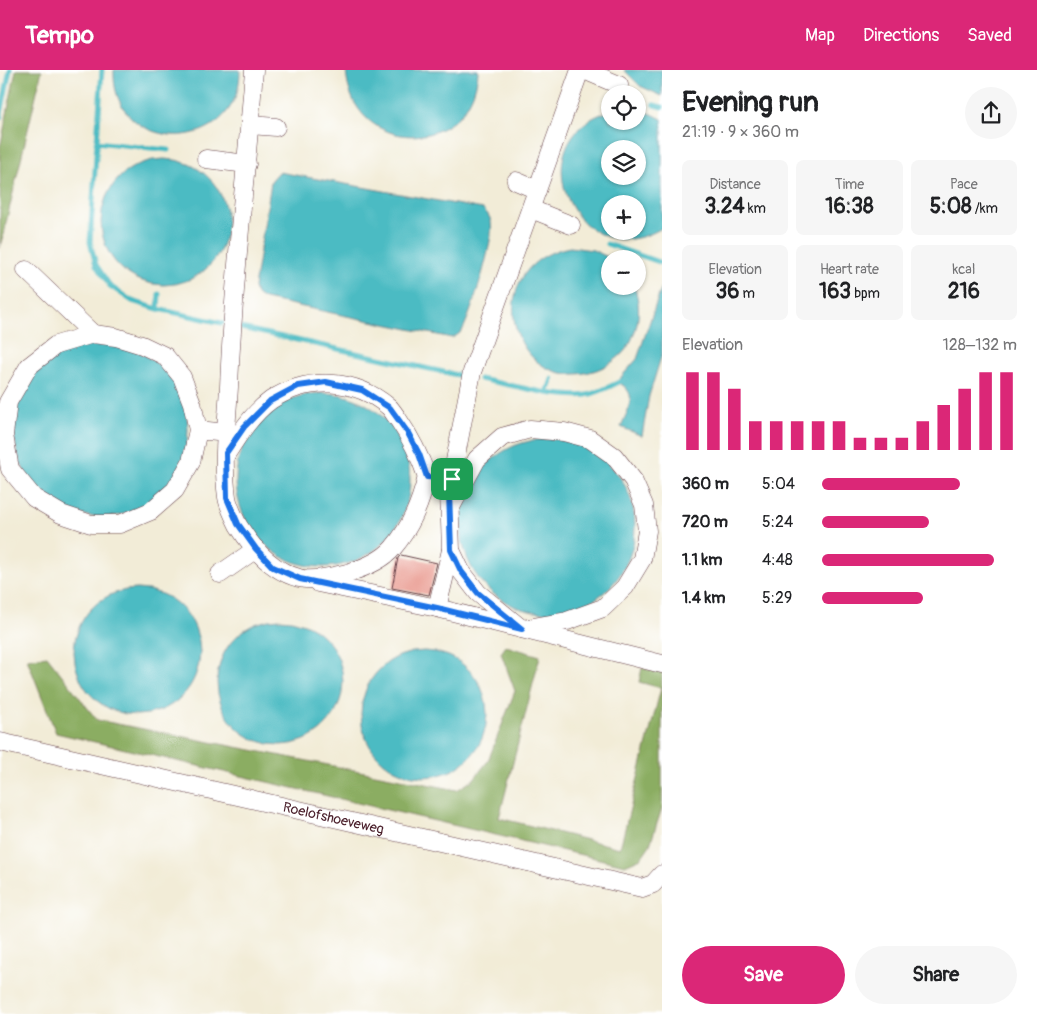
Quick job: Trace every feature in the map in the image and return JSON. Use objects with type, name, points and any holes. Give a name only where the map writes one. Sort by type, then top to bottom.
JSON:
[{"type":"street","points":[[254,70],[232,316],[226,453],[227,498],[238,524],[256,549],[273,567],[300,579],[437,608],[662,664]]},
{"type":"street","points":[[437,608],[451,550],[449,492],[471,378],[580,70]]},
{"type":"street","points":[[584,70],[617,85]]},
{"type":"street","points":[[250,125],[276,126]]},
{"type":"street","points":[[206,159],[247,164]]},
{"type":"street","points":[[516,181],[537,190]]},
{"type":"street","points":[[531,209],[571,225]]},
{"type":"street","points":[[26,270],[94,334]]},
{"type":"street","points":[[94,334],[116,337],[142,344],[165,356],[182,377],[192,402],[198,430],[190,462],[175,490],[150,511],[120,524],[91,524],[61,514],[34,498],[10,469],[4,435],[8,402],[29,366],[56,345],[94,334]]},
{"type":"street","points":[[226,453],[244,427],[270,401],[298,386],[326,382],[362,390],[390,408],[408,433],[427,477],[422,498],[410,526],[392,550],[366,568],[328,577],[300,579]]},
{"type":"street","points":[[198,430],[227,433]]},
{"type":"street","points":[[450,509],[478,459],[502,437],[530,430],[564,432],[590,439],[614,456],[633,480],[644,505],[647,531],[642,559],[625,587],[603,608],[567,621],[522,629],[478,593],[461,571],[451,550]]},
{"type":"street","points":[[427,477],[452,479]]},
{"type":"street","points":[[220,574],[256,549]]},
{"type":"street","name":"Roelofshoeveweg","points":[[0,742],[642,888],[654,884],[662,874]]},
{"type":"green space","points":[[16,70],[42,70],[0,248],[0,148]]},
{"type":"green space","points":[[506,646],[540,656],[499,818],[620,848],[661,688],[639,682],[642,668],[662,673],[662,808],[650,845],[641,858],[625,865],[56,733],[27,659],[47,656],[97,720],[457,790],[473,780],[488,761],[515,691],[501,653]]},
{"type":"water","points":[[114,70],[240,70],[234,99],[220,120],[199,132],[176,135],[152,131],[132,118],[118,98]]},
{"type":"water","points":[[346,70],[478,70],[478,72],[470,100],[455,120],[434,132],[411,136],[387,131],[367,119],[352,98]]},
{"type":"water","points":[[624,70],[662,70],[662,96],[646,89],[646,85],[639,85]]},
{"type":"water","points":[[646,112],[662,119],[662,228],[646,234],[646,195],[601,195],[601,233],[583,221],[568,199],[562,174],[566,148],[582,126],[601,116],[601,130],[646,130]]},
{"type":"water","points":[[164,159],[188,164],[209,177],[222,198],[227,222],[222,246],[209,267],[188,280],[164,285],[140,280],[119,267],[106,246],[101,222],[106,198],[119,177],[140,164]]},
{"type":"water","points":[[279,172],[483,209],[491,222],[489,244],[476,294],[462,331],[452,338],[265,299],[258,294],[254,287],[271,181]]},
{"type":"water","points":[[570,247],[593,250],[601,254],[601,295],[636,295],[638,302],[637,326],[627,348],[619,357],[597,370],[585,373],[558,372],[537,362],[522,344],[514,322],[515,298],[523,276],[542,258]]},
{"type":"water","points":[[662,286],[662,354],[649,396],[642,436],[621,427],[630,404],[630,398],[629,393],[621,384],[621,377],[637,359]]},
{"type":"water","points":[[92,343],[110,343],[142,353],[163,368],[178,389],[188,421],[188,439],[178,471],[163,492],[142,507],[126,513],[110,517],[92,517],[60,507],[39,492],[24,471],[18,455],[14,439],[14,421],[24,389],[39,368],[60,353],[76,347]]},
{"type":"water","points":[[314,393],[332,393],[356,399],[371,407],[385,418],[396,432],[404,447],[409,463],[409,497],[404,513],[396,528],[385,542],[371,553],[348,564],[332,567],[314,567],[290,561],[275,553],[261,542],[250,528],[239,505],[236,489],[236,471],[242,447],[250,432],[261,418],[275,407],[298,396]]},
{"type":"water","points":[[557,439],[581,445],[597,453],[610,464],[621,477],[629,493],[634,509],[634,543],[629,559],[621,575],[610,588],[597,599],[573,610],[557,613],[539,613],[523,610],[499,599],[475,575],[462,543],[461,517],[464,501],[475,477],[499,453],[531,440]]},
{"type":"water","points":[[137,589],[161,594],[182,607],[195,628],[200,652],[195,676],[182,697],[161,710],[137,715],[113,710],[92,697],[79,676],[74,652],[79,628],[92,607],[113,594]]},
{"type":"water","points":[[280,619],[304,624],[325,637],[338,658],[343,682],[338,706],[325,727],[304,740],[280,745],[256,740],[235,727],[222,706],[217,682],[222,658],[235,637],[256,624]]},
{"type":"water","points":[[424,651],[448,656],[469,669],[482,690],[487,714],[482,738],[469,759],[448,772],[424,777],[400,772],[379,759],[366,738],[361,714],[366,690],[379,669],[400,656]]},
{"type":"building","points":[[401,555],[437,563],[429,595],[392,588],[398,558]]},
{"type":"waterway","points":[[0,118],[10,70]]},
{"type":"waterway","points":[[102,70],[90,242],[96,265],[110,286],[132,301],[158,309],[159,294]]},
{"type":"waterway","points":[[654,105],[662,107]]},
{"type":"waterway","points":[[96,142],[168,150]]},
{"type":"waterway","points":[[607,244],[662,263]]},
{"type":"waterway","points":[[158,309],[222,323]]},
{"type":"waterway","points":[[241,328],[462,376]]},
{"type":"waterway","points":[[480,379],[547,393],[552,379]]},
{"type":"waterway","points":[[547,393],[569,396],[593,394],[621,381]]},
{"type":"route","points":[[326,382],[362,390],[390,408],[408,433],[419,454],[427,477],[452,479],[449,492],[451,550],[461,571],[478,593],[522,629],[437,608],[300,579],[273,567],[256,549],[238,524],[227,498],[226,453],[244,427],[270,401],[298,386],[326,382]]}]
